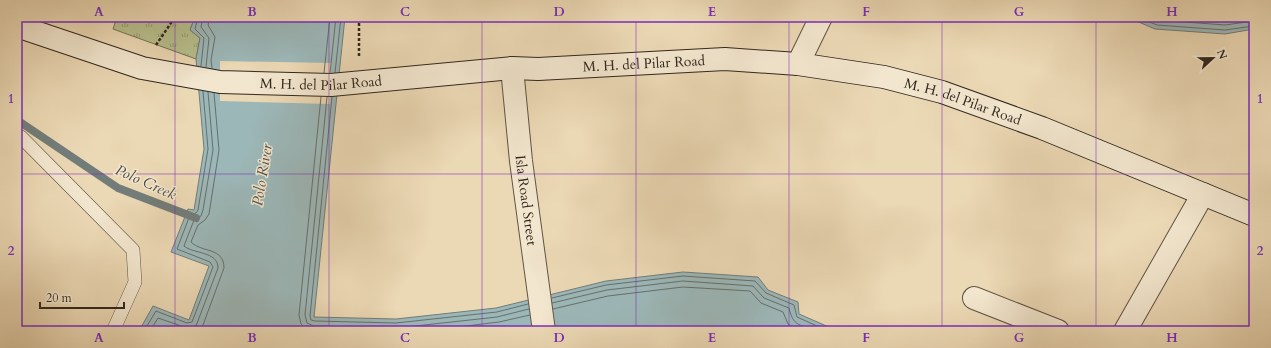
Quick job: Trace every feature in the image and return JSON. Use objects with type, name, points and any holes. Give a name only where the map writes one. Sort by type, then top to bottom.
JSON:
[{"type":"main road","points":[[798,64],[820,17]]},
{"type":"main road","name":"M. H. del Pilar Road","points":[[26,24],[142,68],[220,82],[331,84],[512,68],[546,68],[725,59],[798,64],[884,77],[942,92],[1042,128],[1254,215]]},
{"type":"main road","name":"Isla Road Street","points":[[512,68],[521,161],[539,284],[544,331]]},
{"type":"main road","points":[[1125,331],[1203,194]]},
{"type":"main road","points":[[974,298],[1058,331]]},
{"type":"lane","points":[[21,137],[133,250],[135,282],[113,331]]},
{"type":"path","points":[[142,68],[175,17]]},
{"type":"path","points":[[359,17],[359,82]]},
{"type":"green space","points":[[117,17],[195,17],[190,30],[200,38],[196,59],[113,29]]},
{"type":"water","name":"Polo River","points":[[195,17],[345,17],[314,317],[396,319],[496,308],[606,281],[683,272],[758,277],[768,290],[798,302],[799,314],[838,331],[139,331],[153,306],[189,320],[209,266],[171,252],[188,209],[194,210],[204,149],[196,59],[200,38],[190,30]]},
{"type":"water","points":[[1127,17],[1254,17],[1254,29],[1225,34],[1155,29]]},
{"type":"pier","points":[[220,61],[331,63],[330,104],[220,101]]},
{"type":"waterway","name":"Polo Creek","points":[[17,120],[118,188],[196,218]]}]
